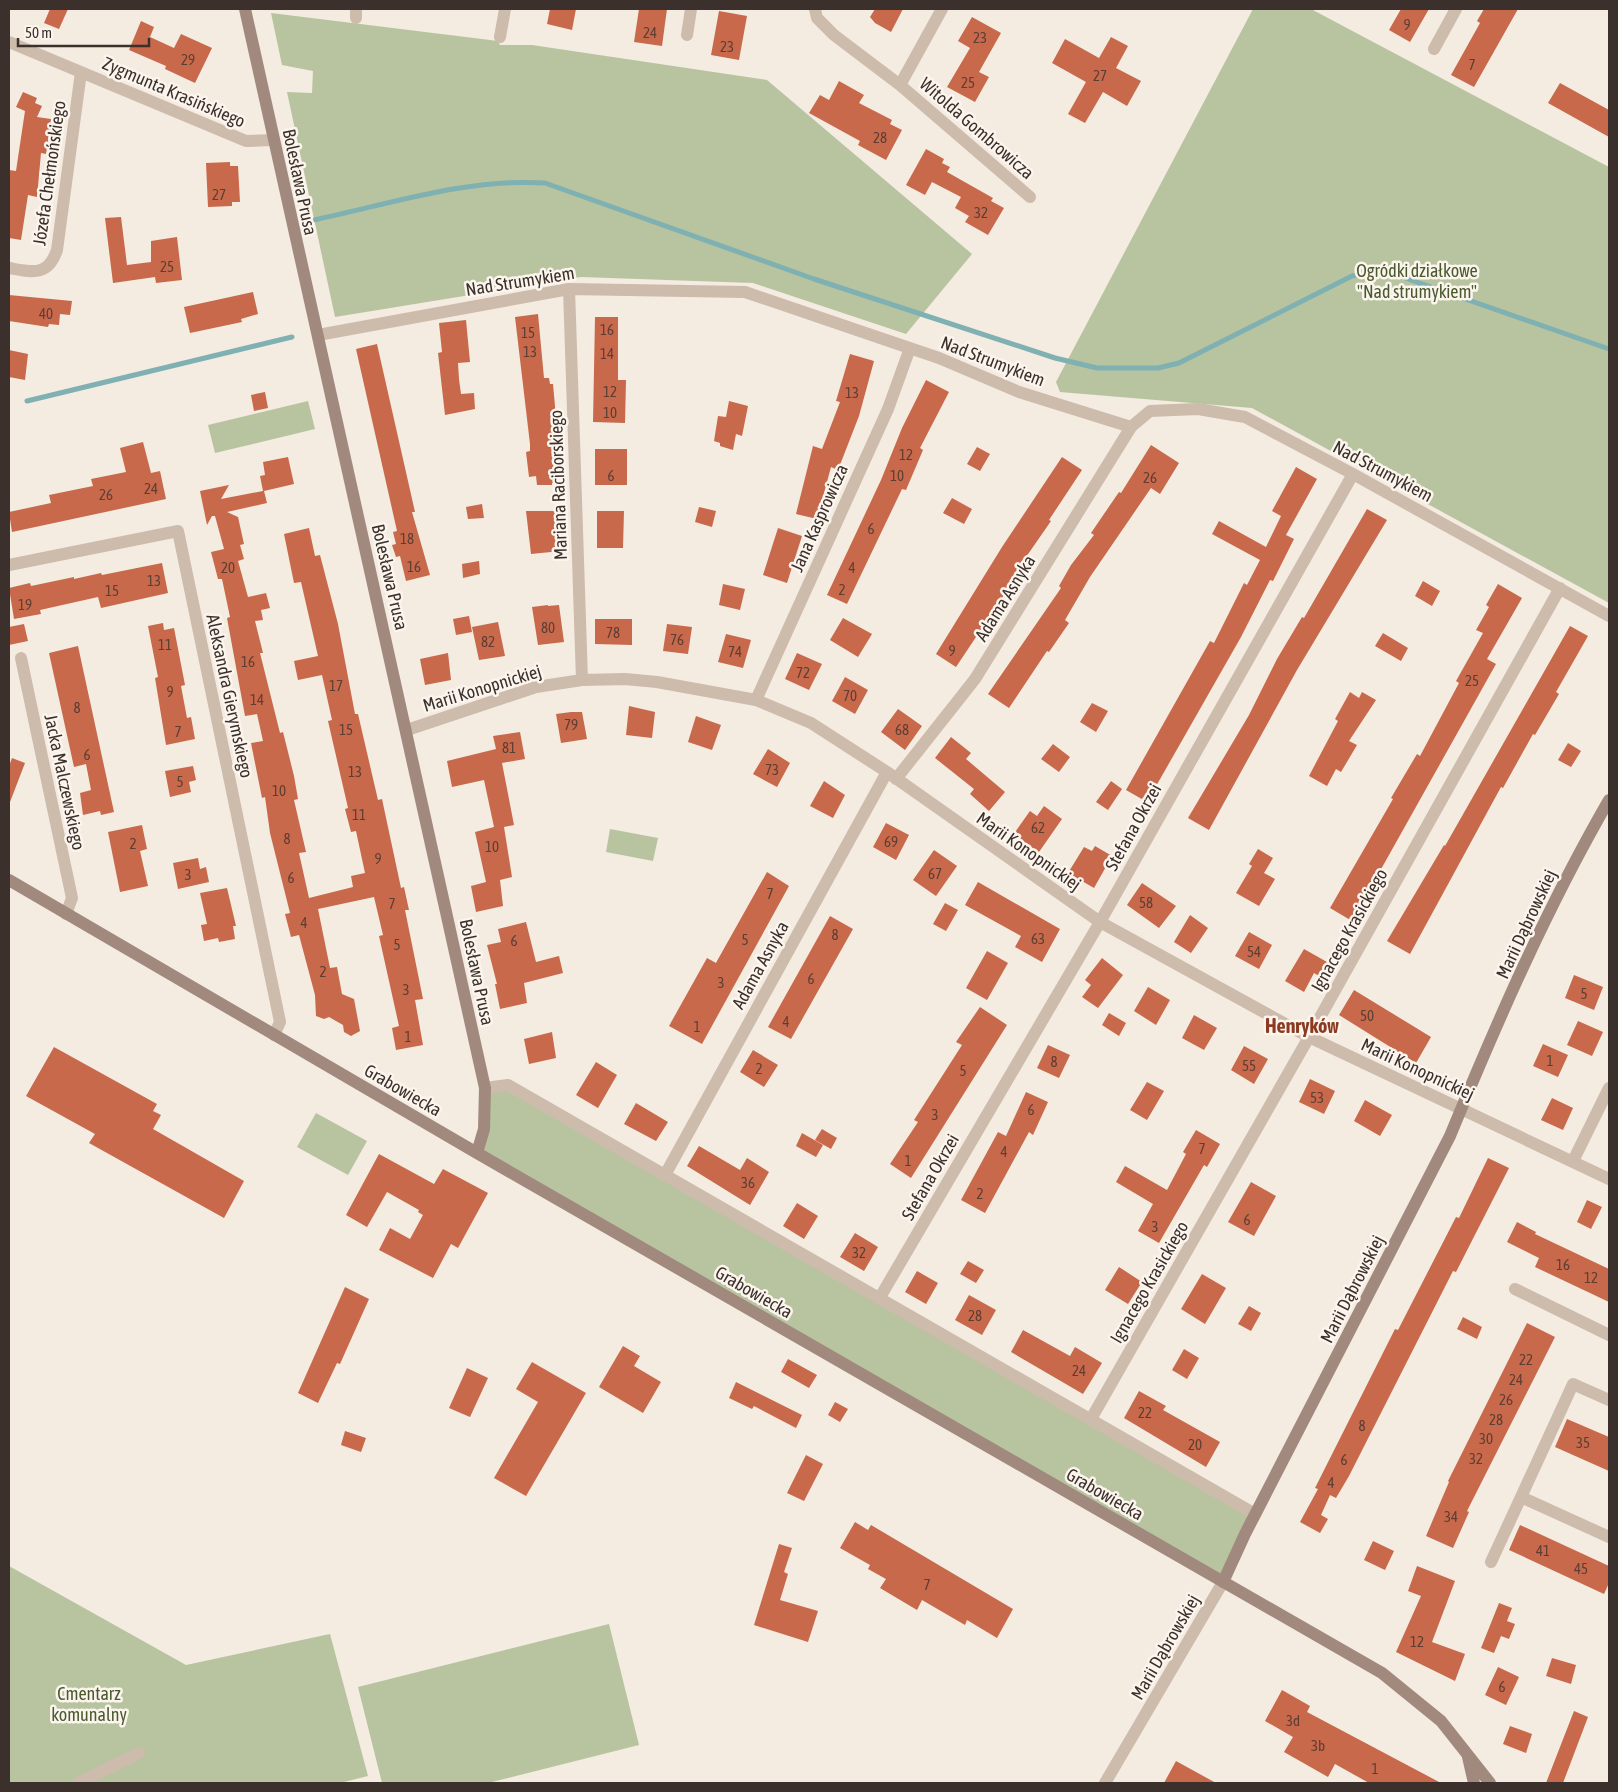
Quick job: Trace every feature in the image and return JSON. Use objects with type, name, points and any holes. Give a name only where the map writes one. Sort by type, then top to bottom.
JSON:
[{"type":"street","name":"Bolesława Prusa","points":[[245,9],[485,1088],[484,1130],[477,1153]]},
{"type":"street","points":[[500,37],[505,9]]},
{"type":"street","points":[[687,35],[691,9]]},
{"type":"street","name":"Witolda Gombrowicza","points":[[900,85],[942,9]]},
{"type":"street","points":[[1434,49],[1456,9]]},
{"type":"street","name":"Witolda Gombrowicza","points":[[816,13],[834,35],[900,85],[1030,197]]},
{"type":"street","name":"Zygmunta Krasińskiego","points":[[9,42],[246,141],[273,140]]},
{"type":"street","name":"Józefa Chełmońskiego","points":[[9,268],[34,272],[44,269],[53,262],[57,250],[81,72]]},
{"type":"street","name":"Nad Strumykiem","points":[[318,335],[569,288],[745,292],[939,358],[1019,392],[1131,427],[1150,411],[1198,409],[1245,417],[1353,474],[1609,616]]},
{"type":"street","name":"Mariana Raciborskiego","points":[[569,288],[582,680]]},
{"type":"street","name":"Jana Kasprowicza","points":[[756,700],[888,409],[910,348]]},
{"type":"street","name":"Adama Asnyka","points":[[665,1174],[891,775],[975,679],[1131,427]]},
{"type":"street","name":"Stefana Okrzei","points":[[879,1299],[1100,922],[1353,474]]},
{"type":"street","name":"Aleksandra Gierymskiego","points":[[9,565],[178,531],[280,1022],[274,1035]]},
{"type":"street","name":"Ignacego Krasickiego","points":[[1091,1419],[1309,1038],[1560,588]]},
{"type":"street","name":"Jacka Malczewskiego","points":[[21,658],[72,898],[66,914]]},
{"type":"street","name":"Marii Konopnickiej","points":[[406,730],[536,687],[582,680],[625,679],[657,682],[756,700],[811,723],[891,775],[1100,922],[1309,1038],[1609,1179]]},
{"type":"street","name":"Marii Dąbrowskiej","points":[[1105,1783],[1223,1582],[1255,1514],[1450,1136],[1542,927],[1581,848],[1609,800]]},
{"type":"street","name":"Grabowiecka","points":[[9,880],[477,1153],[1382,1673],[1441,1721],[1490,1783]]},
{"type":"street","points":[[485,1088],[508,1086],[665,1174],[1255,1514]]},
{"type":"street","points":[[1573,1162],[1609,1088]]},
{"type":"street","points":[[1515,1289],[1609,1335]]},
{"type":"street","points":[[1491,1562],[1573,1384],[1609,1400]]},
{"type":"street","points":[[1521,1497],[1609,1537]]},
{"type":"street","name":"Grabowiecka","points":[[1467,1752],[1474,1783]]},
{"type":"street","points":[[78,1783],[139,1753]]},
{"type":"green space","name":"Ogródki działkowe \"Nad strumykiem\"","points":[[1253,9],[1311,9],[1609,167],[1609,603],[1252,408],[1060,392],[1056,382]]},
{"type":"green space","points":[[271,13],[498,41],[500,45],[532,45],[767,80],[972,254],[906,334],[753,283],[581,277],[335,317],[287,92],[312,93],[313,71],[282,65]]},
{"type":"green space","points":[[308,401],[315,429],[215,453],[208,425]]},
{"type":"green space","points":[[610,829],[658,838],[653,861],[606,852]]},
{"type":"green space","points":[[508,1085],[1255,1514],[1223,1582],[477,1153],[485,1088]]},
{"type":"green space","points":[[316,1113],[367,1141],[348,1175],[297,1147]]},
{"type":"green space","name":"Cmentarz komunalny","points":[[9,1566],[186,1665],[330,1634],[368,1776],[340,1783],[9,1783]]},
{"type":"green space","points":[[609,1624],[639,1745],[488,1783],[382,1783],[358,1687]]},
{"type":"building","points":[[50,9],[68,9],[59,29],[44,23]]},
{"type":"building","points":[[550,9],[576,9],[572,30],[547,24]]},
{"type":"building","points":[[639,9],[667,9],[662,46],[634,42]]},
{"type":"building","points":[[875,9],[903,9],[891,32],[875,23],[870,17]]},
{"type":"building","points":[[1401,9],[1429,9],[1410,42],[1389,30]]},
{"type":"building","points":[[1484,9],[1518,9],[1474,87],[1451,75],[1480,23],[1477,21]]},
{"type":"building","points":[[719,11],[747,16],[739,60],[711,55]]},
{"type":"building","points":[[972,17],[1001,33],[979,72],[989,77],[975,102],[947,87],[970,48],[958,41]]},
{"type":"building","points":[[141,21],[154,27],[150,37],[174,48],[181,34],[212,48],[195,83],[165,69],[166,66],[129,50]]},
{"type":"building","points":[[1111,37],[1128,46],[1116,68],[1141,81],[1127,106],[1103,92],[1085,123],[1068,114],[1086,82],[1052,63],[1065,39],[1099,58]]},
{"type":"building","points":[[839,81],[864,95],[859,103],[892,120],[890,124],[902,130],[886,160],[858,145],[860,141],[809,113],[820,95],[829,100]]},
{"type":"building","points":[[1560,83],[1609,110],[1609,137],[1548,103]]},
{"type":"building","points":[[23,92],[37,98],[35,103],[42,106],[37,117],[51,119],[46,154],[41,153],[37,197],[28,195],[21,240],[9,238],[9,170],[16,171],[25,111],[16,107]]},
{"type":"building","points":[[926,149],[944,159],[942,163],[950,167],[947,172],[993,198],[991,201],[1004,208],[988,235],[965,222],[969,216],[955,208],[961,197],[932,182],[925,195],[906,185]]},
{"type":"building","points":[[230,162],[230,166],[238,166],[240,202],[232,202],[232,206],[208,207],[206,163]]},
{"type":"building","points":[[121,217],[127,265],[151,262],[151,241],[177,237],[182,280],[156,283],[155,277],[113,283],[105,218]]},
{"type":"building","points":[[253,292],[258,314],[241,319],[242,322],[190,333],[184,307]]},
{"type":"building","points":[[9,295],[72,301],[70,315],[60,314],[59,325],[49,324],[48,327],[9,321]]},
{"type":"building","points":[[538,314],[544,378],[549,378],[550,384],[553,384],[556,417],[551,418],[559,482],[552,483],[552,485],[537,485],[536,476],[529,477],[526,452],[530,451],[530,444],[515,317]]},
{"type":"building","points":[[595,317],[618,317],[618,380],[626,380],[625,423],[593,422]]},
{"type":"building","points":[[466,320],[470,362],[458,363],[459,379],[461,394],[474,393],[475,409],[445,415],[438,353],[442,352],[439,323]]},
{"type":"building","points":[[377,344],[415,512],[412,512],[430,575],[406,581],[400,556],[396,557],[392,545],[396,544],[393,532],[397,531],[356,349]]},
{"type":"building","points":[[9,350],[28,354],[25,380],[9,377]]},
{"type":"building","points":[[850,354],[874,361],[859,416],[838,470],[831,467],[817,519],[796,514],[813,446],[822,449],[840,402],[836,401]]},
{"type":"building","points":[[926,380],[949,392],[920,448],[923,450],[906,490],[902,489],[847,604],[827,595],[881,480],[902,428]]},
{"type":"building","points":[[265,392],[268,408],[254,411],[251,395]]},
{"type":"building","points":[[729,401],[748,406],[742,436],[736,434],[733,450],[720,446],[720,443],[714,441],[718,416],[726,417]]},
{"type":"building","points":[[143,442],[151,473],[160,471],[166,499],[12,532],[9,512],[51,503],[49,495],[93,486],[91,479],[126,472],[120,448]]},
{"type":"building","points":[[1151,445],[1179,463],[1160,494],[1151,488],[1090,577],[1065,620],[1069,623],[1049,652],[1047,651],[1009,708],[988,694],[1061,588],[1059,586],[1071,565],[1094,535],[1091,533],[1119,492],[1121,493]]},
{"type":"building","points":[[977,447],[990,454],[980,471],[967,464]]},
{"type":"building","points":[[595,449],[627,449],[627,485],[595,485]]},
{"type":"building","points":[[288,457],[294,484],[264,491],[267,503],[227,512],[238,517],[244,544],[240,545],[244,559],[238,561],[248,597],[266,593],[270,608],[261,610],[263,620],[255,621],[263,653],[260,653],[280,733],[283,732],[294,776],[298,799],[294,800],[306,852],[299,853],[309,898],[353,887],[351,876],[365,873],[356,831],[351,832],[345,809],[348,808],[328,721],[332,720],[322,675],[298,680],[294,661],[318,656],[301,582],[294,583],[284,534],[309,528],[315,556],[320,555],[338,624],[355,714],[358,714],[378,800],[382,799],[401,888],[404,887],[409,910],[405,910],[423,999],[415,1000],[423,1045],[396,1050],[392,1028],[399,1026],[379,936],[383,935],[374,897],[318,909],[330,968],[337,967],[342,994],[354,999],[360,1031],[351,1036],[344,1032],[343,1025],[329,1017],[324,1019],[316,1016],[315,995],[299,935],[291,937],[285,914],[290,913],[270,833],[265,797],[262,798],[251,743],[263,741],[257,714],[245,716],[227,618],[230,617],[222,579],[218,579],[211,552],[224,549],[215,516],[212,516],[207,525],[200,491],[229,485],[221,499],[263,491],[260,476],[265,475],[263,462]]},
{"type":"building","points":[[1062,457],[1082,470],[1049,520],[1051,521],[1015,573],[1017,575],[956,667],[936,654],[1002,547]]},
{"type":"building","points":[[1296,467],[1317,479],[1286,535],[1294,539],[1273,581],[1270,580],[1241,637],[1147,802],[1126,790],[1210,641],[1214,643],[1244,583],[1247,585],[1260,560],[1212,534],[1219,521],[1266,547],[1281,516],[1272,511]]},
{"type":"building","points":[[952,498],[972,509],[964,524],[943,513]]},
{"type":"building","points":[[482,504],[484,518],[468,519],[466,507]]},
{"type":"building","points":[[699,507],[716,511],[712,527],[695,522]]},
{"type":"building","points":[[1367,509],[1387,520],[1297,670],[1209,830],[1188,818],[1249,715],[1277,659],[1302,617],[1304,618]]},
{"type":"building","points":[[526,511],[555,511],[561,551],[531,554]]},
{"type":"building","points":[[597,511],[624,511],[623,548],[597,548]]},
{"type":"building","points":[[778,528],[802,536],[787,583],[763,575]]},
{"type":"building","points":[[479,561],[480,574],[463,578],[462,564]]},
{"type":"building","points":[[162,563],[168,593],[101,608],[98,597],[40,610],[41,614],[14,619],[9,588],[30,583],[31,586],[74,577],[74,579],[101,573],[102,575]]},
{"type":"building","points":[[1423,581],[1440,591],[1432,606],[1415,596]]},
{"type":"building","points":[[723,584],[745,589],[740,610],[719,605]]},
{"type":"building","points":[[1498,584],[1522,598],[1487,659],[1496,664],[1352,921],[1330,908],[1417,754],[1420,756],[1459,683],[1456,681],[1483,633],[1476,630],[1489,607],[1486,605]]},
{"type":"building","points":[[559,605],[564,642],[538,645],[532,607]]},
{"type":"building","points":[[469,616],[472,632],[456,635],[453,619]]},
{"type":"building","points":[[843,618],[872,634],[858,657],[830,640]]},
{"type":"building","points":[[595,619],[632,619],[632,645],[595,644]]},
{"type":"building","points":[[498,622],[505,656],[479,660],[472,627]]},
{"type":"building","points":[[163,623],[164,630],[174,628],[185,685],[181,686],[187,718],[191,717],[195,739],[166,745],[155,678],[158,677],[148,626]]},
{"type":"building","points":[[24,624],[28,641],[9,645],[9,627]]},
{"type":"building","points":[[667,624],[692,627],[688,654],[663,651]]},
{"type":"building","points":[[1570,626],[1588,636],[1556,692],[1559,694],[1535,735],[1533,734],[1503,788],[1501,787],[1410,954],[1387,941],[1445,846]]},
{"type":"building","points":[[1383,633],[1408,648],[1401,661],[1375,646]]},
{"type":"building","points":[[726,634],[751,640],[743,668],[718,662]]},
{"type":"building","points":[[78,646],[114,812],[101,815],[100,811],[83,815],[80,793],[91,790],[86,764],[74,767],[49,653]]},
{"type":"building","points":[[448,653],[451,680],[425,685],[420,659]]},
{"type":"building","points":[[797,653],[822,664],[809,690],[785,679]]},
{"type":"building","points":[[845,677],[868,690],[855,714],[832,701]]},
{"type":"building","points":[[1350,692],[1359,698],[1362,692],[1376,700],[1349,741],[1357,745],[1341,772],[1336,769],[1327,786],[1309,776],[1338,721],[1335,719]]},
{"type":"building","points":[[1092,703],[1108,711],[1096,732],[1080,722]]},
{"type":"building","points":[[629,706],[655,712],[652,738],[626,735]]},
{"type":"building","points":[[898,709],[922,726],[905,750],[881,732]]},
{"type":"building","points":[[582,712],[587,739],[561,743],[556,714]]},
{"type":"building","points":[[696,716],[721,725],[712,750],[688,742]]},
{"type":"building","points":[[520,732],[525,759],[502,763],[514,825],[504,827],[512,877],[500,880],[503,906],[476,912],[471,886],[486,882],[475,832],[494,827],[484,780],[452,787],[447,761],[496,749],[493,736]]},
{"type":"building","points":[[951,737],[971,753],[966,759],[1005,792],[989,811],[970,794],[974,789],[935,758]]},
{"type":"building","points":[[1568,743],[1581,751],[1571,767],[1558,760]]},
{"type":"building","points":[[1053,744],[1070,757],[1059,772],[1041,759]]},
{"type":"building","points":[[768,749],[790,763],[777,787],[753,774]]},
{"type":"building","points":[[12,758],[25,763],[10,802],[9,766]]},
{"type":"building","points":[[193,766],[196,780],[189,782],[191,792],[170,797],[165,771]]},
{"type":"building","points":[[824,781],[845,795],[833,818],[810,806]]},
{"type":"building","points":[[1111,781],[1122,789],[1108,810],[1096,802]]},
{"type":"building","points":[[1044,806],[1062,819],[1039,852],[1013,835],[1030,811],[1037,816]]},
{"type":"building","points":[[886,823],[909,835],[896,860],[873,847]]},
{"type":"building","points":[[142,825],[147,849],[140,851],[148,886],[120,892],[108,832]]},
{"type":"building","points":[[1095,846],[1112,856],[1094,888],[1068,873],[1084,847],[1092,851]]},
{"type":"building","points":[[1258,849],[1273,858],[1264,873],[1275,879],[1259,906],[1236,893],[1252,866],[1249,864]]},
{"type":"building","points":[[934,850],[957,866],[936,896],[913,880]]},
{"type":"building","points":[[198,858],[200,869],[206,867],[209,882],[178,889],[173,863]]},
{"type":"building","points":[[767,872],[789,886],[702,1044],[669,1026],[707,958],[716,963]]},
{"type":"building","points":[[978,882],[1060,929],[1042,962],[1015,947],[1021,936],[965,905]]},
{"type":"building","points":[[1142,883],[1176,906],[1159,928],[1127,905]]},
{"type":"building","points":[[227,888],[236,926],[233,926],[235,939],[219,942],[218,938],[204,941],[201,925],[207,924],[200,893]]},
{"type":"building","points":[[945,903],[958,910],[946,931],[933,924]]},
{"type":"building","points":[[1190,915],[1208,928],[1191,953],[1174,942]]},
{"type":"building","points":[[830,916],[853,929],[791,1039],[768,1027]]},
{"type":"building","points":[[526,922],[536,962],[559,956],[563,973],[524,983],[527,1003],[500,1009],[495,984],[497,984],[487,945],[501,942],[498,929]]},
{"type":"building","points":[[1249,932],[1272,945],[1259,969],[1235,956]]},
{"type":"building","points":[[1304,949],[1327,962],[1319,976],[1314,973],[1304,992],[1285,981]]},
{"type":"building","points":[[987,951],[1008,963],[987,1000],[966,988]]},
{"type":"building","points":[[1102,958],[1123,975],[1098,1008],[1082,997],[1091,985],[1085,980]]},
{"type":"building","points":[[1574,975],[1603,987],[1594,1010],[1565,998]]},
{"type":"building","points":[[1148,987],[1170,1000],[1156,1025],[1134,1011]]},
{"type":"building","points":[[1354,990],[1431,1037],[1416,1063],[1339,1015]]},
{"type":"building","points":[[980,1007],[1007,1025],[911,1178],[890,1164],[918,1122],[914,1120],[962,1045],[956,1042]]},
{"type":"building","points":[[1109,1013],[1126,1023],[1119,1036],[1102,1025]]},
{"type":"building","points":[[1194,1015],[1217,1028],[1204,1050],[1182,1038]]},
{"type":"building","points":[[1578,1021],[1603,1032],[1592,1056],[1567,1045]]},
{"type":"building","points":[[552,1032],[556,1058],[529,1064],[524,1039]]},
{"type":"building","points":[[1543,1044],[1568,1055],[1558,1077],[1533,1066]]},
{"type":"building","points":[[1048,1045],[1070,1055],[1059,1078],[1037,1068]]},
{"type":"building","points":[[1244,1046],[1268,1059],[1254,1084],[1231,1070]]},
{"type":"building","points":[[54,1047],[157,1104],[153,1111],[161,1115],[153,1129],[244,1181],[224,1218],[89,1143],[95,1134],[26,1096]]},
{"type":"building","points":[[753,1050],[778,1065],[764,1087],[740,1072]]},
{"type":"building","points":[[596,1062],[617,1075],[598,1108],[576,1095]]},
{"type":"building","points":[[1310,1079],[1335,1091],[1324,1114],[1299,1102]]},
{"type":"building","points":[[1147,1082],[1164,1091],[1147,1120],[1130,1110]]},
{"type":"building","points":[[1026,1092],[1048,1102],[1033,1135],[1029,1132],[985,1213],[961,1200],[998,1132],[1006,1136]]},
{"type":"building","points":[[1552,1098],[1573,1108],[1563,1130],[1541,1120]]},
{"type":"building","points":[[1365,1100],[1392,1115],[1380,1136],[1354,1121]]},
{"type":"building","points":[[636,1103],[668,1122],[656,1141],[624,1124]]},
{"type":"building","points":[[822,1129],[837,1138],[831,1149],[815,1140]]},
{"type":"building","points":[[1196,1130],[1220,1144],[1207,1167],[1204,1165],[1159,1243],[1138,1231],[1153,1204],[1116,1182],[1125,1166],[1167,1190],[1186,1154],[1183,1152]]},
{"type":"building","points":[[802,1133],[823,1145],[816,1157],[796,1146]]},
{"type":"building","points":[[699,1146],[740,1170],[747,1158],[769,1172],[750,1205],[687,1166]]},
{"type":"building","points":[[379,1154],[434,1184],[443,1169],[488,1193],[458,1248],[451,1244],[433,1278],[379,1250],[390,1228],[410,1239],[423,1215],[418,1212],[419,1210],[387,1192],[367,1227],[346,1215]]},
{"type":"building","points":[[1488,1158],[1509,1168],[1456,1272],[1453,1271],[1349,1476],[1336,1498],[1330,1495],[1321,1515],[1328,1519],[1320,1533],[1300,1522],[1318,1489],[1315,1488],[1395,1329],[1398,1330],[1456,1217],[1459,1218]]},
{"type":"building","points":[[1251,1182],[1276,1196],[1254,1236],[1228,1222]]},
{"type":"building","points":[[1587,1200],[1602,1207],[1591,1229],[1577,1222]]},
{"type":"building","points":[[797,1203],[818,1216],[804,1239],[783,1226]]},
{"type":"building","points":[[1517,1222],[1536,1232],[1535,1234],[1609,1269],[1609,1302],[1535,1267],[1539,1258],[1507,1242]]},
{"type":"building","points":[[855,1233],[878,1247],[864,1271],[840,1257]]},
{"type":"building","points":[[968,1261],[984,1270],[976,1283],[960,1274]]},
{"type":"building","points":[[1119,1267],[1142,1282],[1128,1304],[1105,1290]]},
{"type":"building","points":[[917,1271],[938,1283],[926,1304],[905,1292]]},
{"type":"building","points":[[1202,1274],[1226,1288],[1205,1324],[1181,1309]]},
{"type":"building","points":[[345,1287],[369,1299],[340,1364],[337,1363],[318,1403],[298,1393]]},
{"type":"building","points":[[969,1295],[996,1310],[982,1335],[955,1320]]},
{"type":"building","points":[[1249,1306],[1261,1313],[1251,1331],[1238,1324]]},
{"type":"building","points":[[1463,1317],[1482,1327],[1477,1339],[1457,1329]]},
{"type":"building","points":[[1527,1323],[1555,1337],[1467,1511],[1469,1512],[1453,1548],[1426,1536],[1448,1481]]},
{"type":"building","points":[[1023,1330],[1070,1356],[1075,1347],[1102,1363],[1083,1394],[1011,1352]]},
{"type":"building","points":[[623,1346],[640,1356],[634,1366],[661,1382],[643,1413],[599,1387]]},
{"type":"building","points":[[1184,1349],[1199,1358],[1187,1379],[1172,1370]]},
{"type":"building","points":[[788,1359],[817,1375],[809,1388],[781,1372]]},
{"type":"building","points":[[532,1362],[586,1393],[526,1496],[494,1478],[538,1402],[516,1389]]},
{"type":"building","points":[[467,1368],[488,1378],[470,1417],[449,1408]]},
{"type":"building","points":[[736,1382],[802,1415],[796,1428],[754,1406],[752,1409],[729,1398]]},
{"type":"building","points":[[1139,1391],[1166,1406],[1163,1410],[1220,1442],[1206,1467],[1124,1418]]},
{"type":"building","points":[[835,1402],[848,1409],[840,1422],[828,1415]]},
{"type":"building","points":[[1567,1419],[1609,1437],[1609,1471],[1555,1447]]},
{"type":"building","points":[[345,1431],[366,1438],[361,1452],[341,1445]]},
{"type":"building","points":[[806,1455],[823,1464],[804,1501],[787,1493]]},
{"type":"building","points":[[855,1522],[868,1530],[871,1525],[1013,1609],[997,1638],[967,1620],[965,1625],[922,1600],[917,1610],[880,1588],[886,1579],[868,1569],[870,1565],[840,1548]]},
{"type":"building","points":[[1520,1525],[1609,1566],[1609,1583],[1604,1594],[1509,1550]]},
{"type":"building","points":[[1373,1541],[1394,1551],[1385,1570],[1364,1560]]},
{"type":"building","points":[[779,1544],[792,1548],[784,1572],[788,1574],[780,1600],[818,1611],[808,1642],[754,1625]]},
{"type":"building","points":[[1417,1566],[1455,1581],[1432,1642],[1465,1654],[1455,1681],[1396,1652],[1421,1596],[1408,1591]]},
{"type":"building","points":[[1499,1603],[1512,1608],[1507,1621],[1515,1624],[1509,1639],[1501,1636],[1494,1653],[1481,1648]]},
{"type":"building","points":[[1552,1658],[1576,1665],[1571,1684],[1546,1676]]},
{"type":"building","points":[[1498,1667],[1519,1677],[1506,1705],[1485,1695]]},
{"type":"building","points":[[1282,1690],[1310,1706],[1307,1712],[1441,1783],[1369,1783],[1335,1764],[1328,1777],[1284,1752],[1293,1737],[1265,1721]]},
{"type":"building","points":[[1574,1711],[1588,1717],[1563,1783],[1546,1783]]},
{"type":"building","points":[[1510,1726],[1532,1734],[1526,1753],[1503,1744]]},
{"type":"building","points":[[1176,1761],[1216,1783],[1164,1783]]},
{"type":"waterway","points":[[314,220],[458,188],[516,182],[545,183],[814,279],[1055,358],[1097,368],[1158,368],[1179,363],[1352,276],[1370,272],[1388,272],[1609,349]]},
{"type":"waterway","points":[[27,401],[292,337]]},
{"type":"district","name":"Henryków","points":[[1302,1025]]}]
